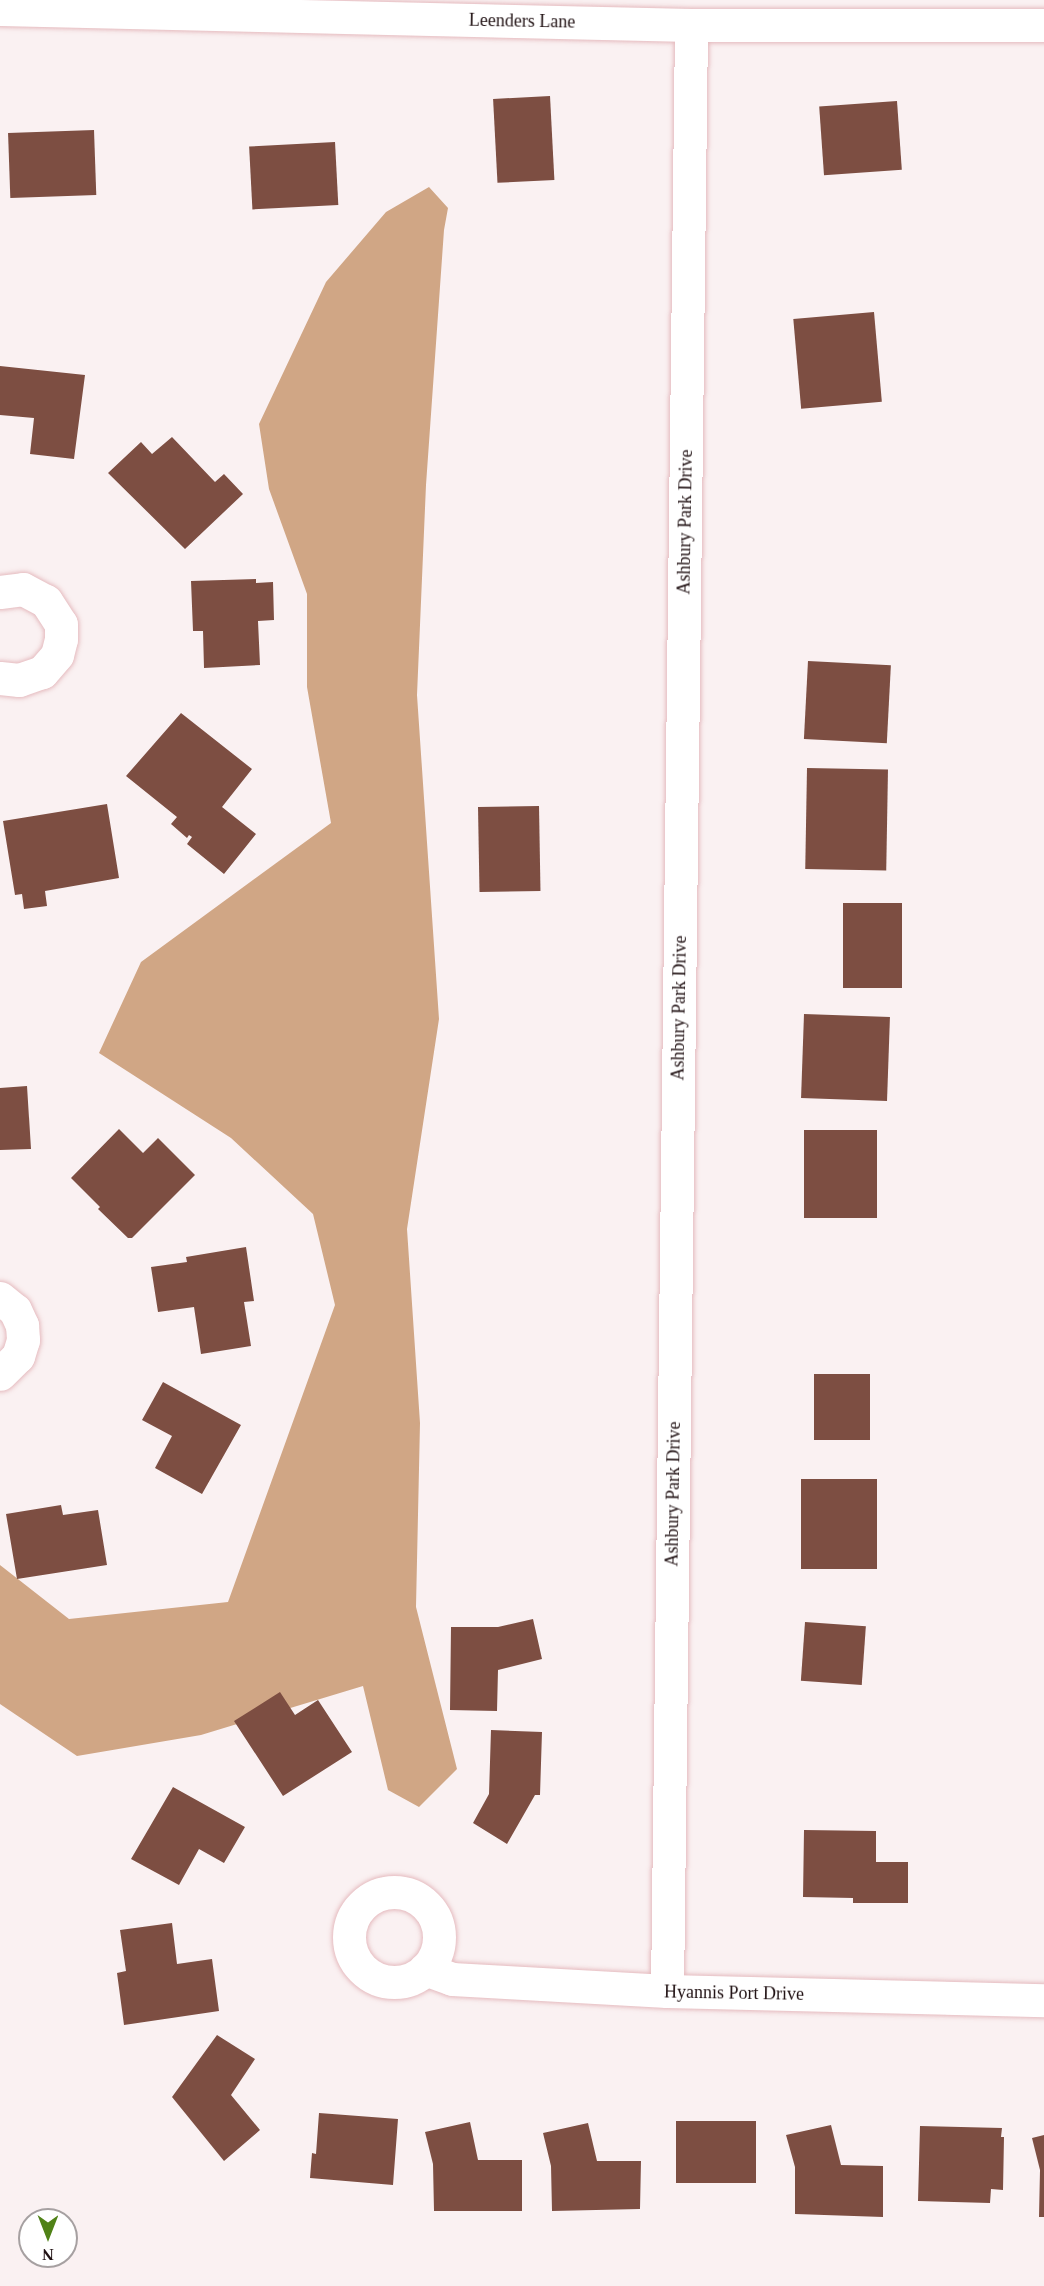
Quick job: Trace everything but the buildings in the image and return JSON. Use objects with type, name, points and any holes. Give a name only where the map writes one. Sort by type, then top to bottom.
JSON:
[{"type":"street","name":"Leenders Lane","points":[[0,9],[691,25],[1044,25]]},
{"type":"street","name":"Ashbury Park Drive","points":[[667,1991],[691,25]]},
{"type":"street","points":[[0,592],[23,589],[46,600],[54,608],[60,624],[62,639],[57,655],[42,672],[19,680],[0,678]]},
{"type":"street","points":[[0,1298],[8,1301],[15,1310],[22,1325],[23,1340],[18,1356],[0,1374]]},
{"type":"street","name":"Hyannis Port Drive","points":[[426,1969],[452,1979],[667,1991],[1044,2000]]},
{"type":"shaded area","points":[[429,187],[448,208],[444,230],[426,485],[417,695],[439,1019],[407,1229],[420,1423],[416,1607],[457,1769],[419,1807],[388,1790],[363,1686],[201,1735],[77,1756],[0,1704],[0,1565],[69,1619],[228,1602],[335,1305],[313,1214],[231,1138],[99,1053],[141,962],[331,823],[307,687],[307,594],[269,489],[259,424],[326,282],[386,212]]}]
